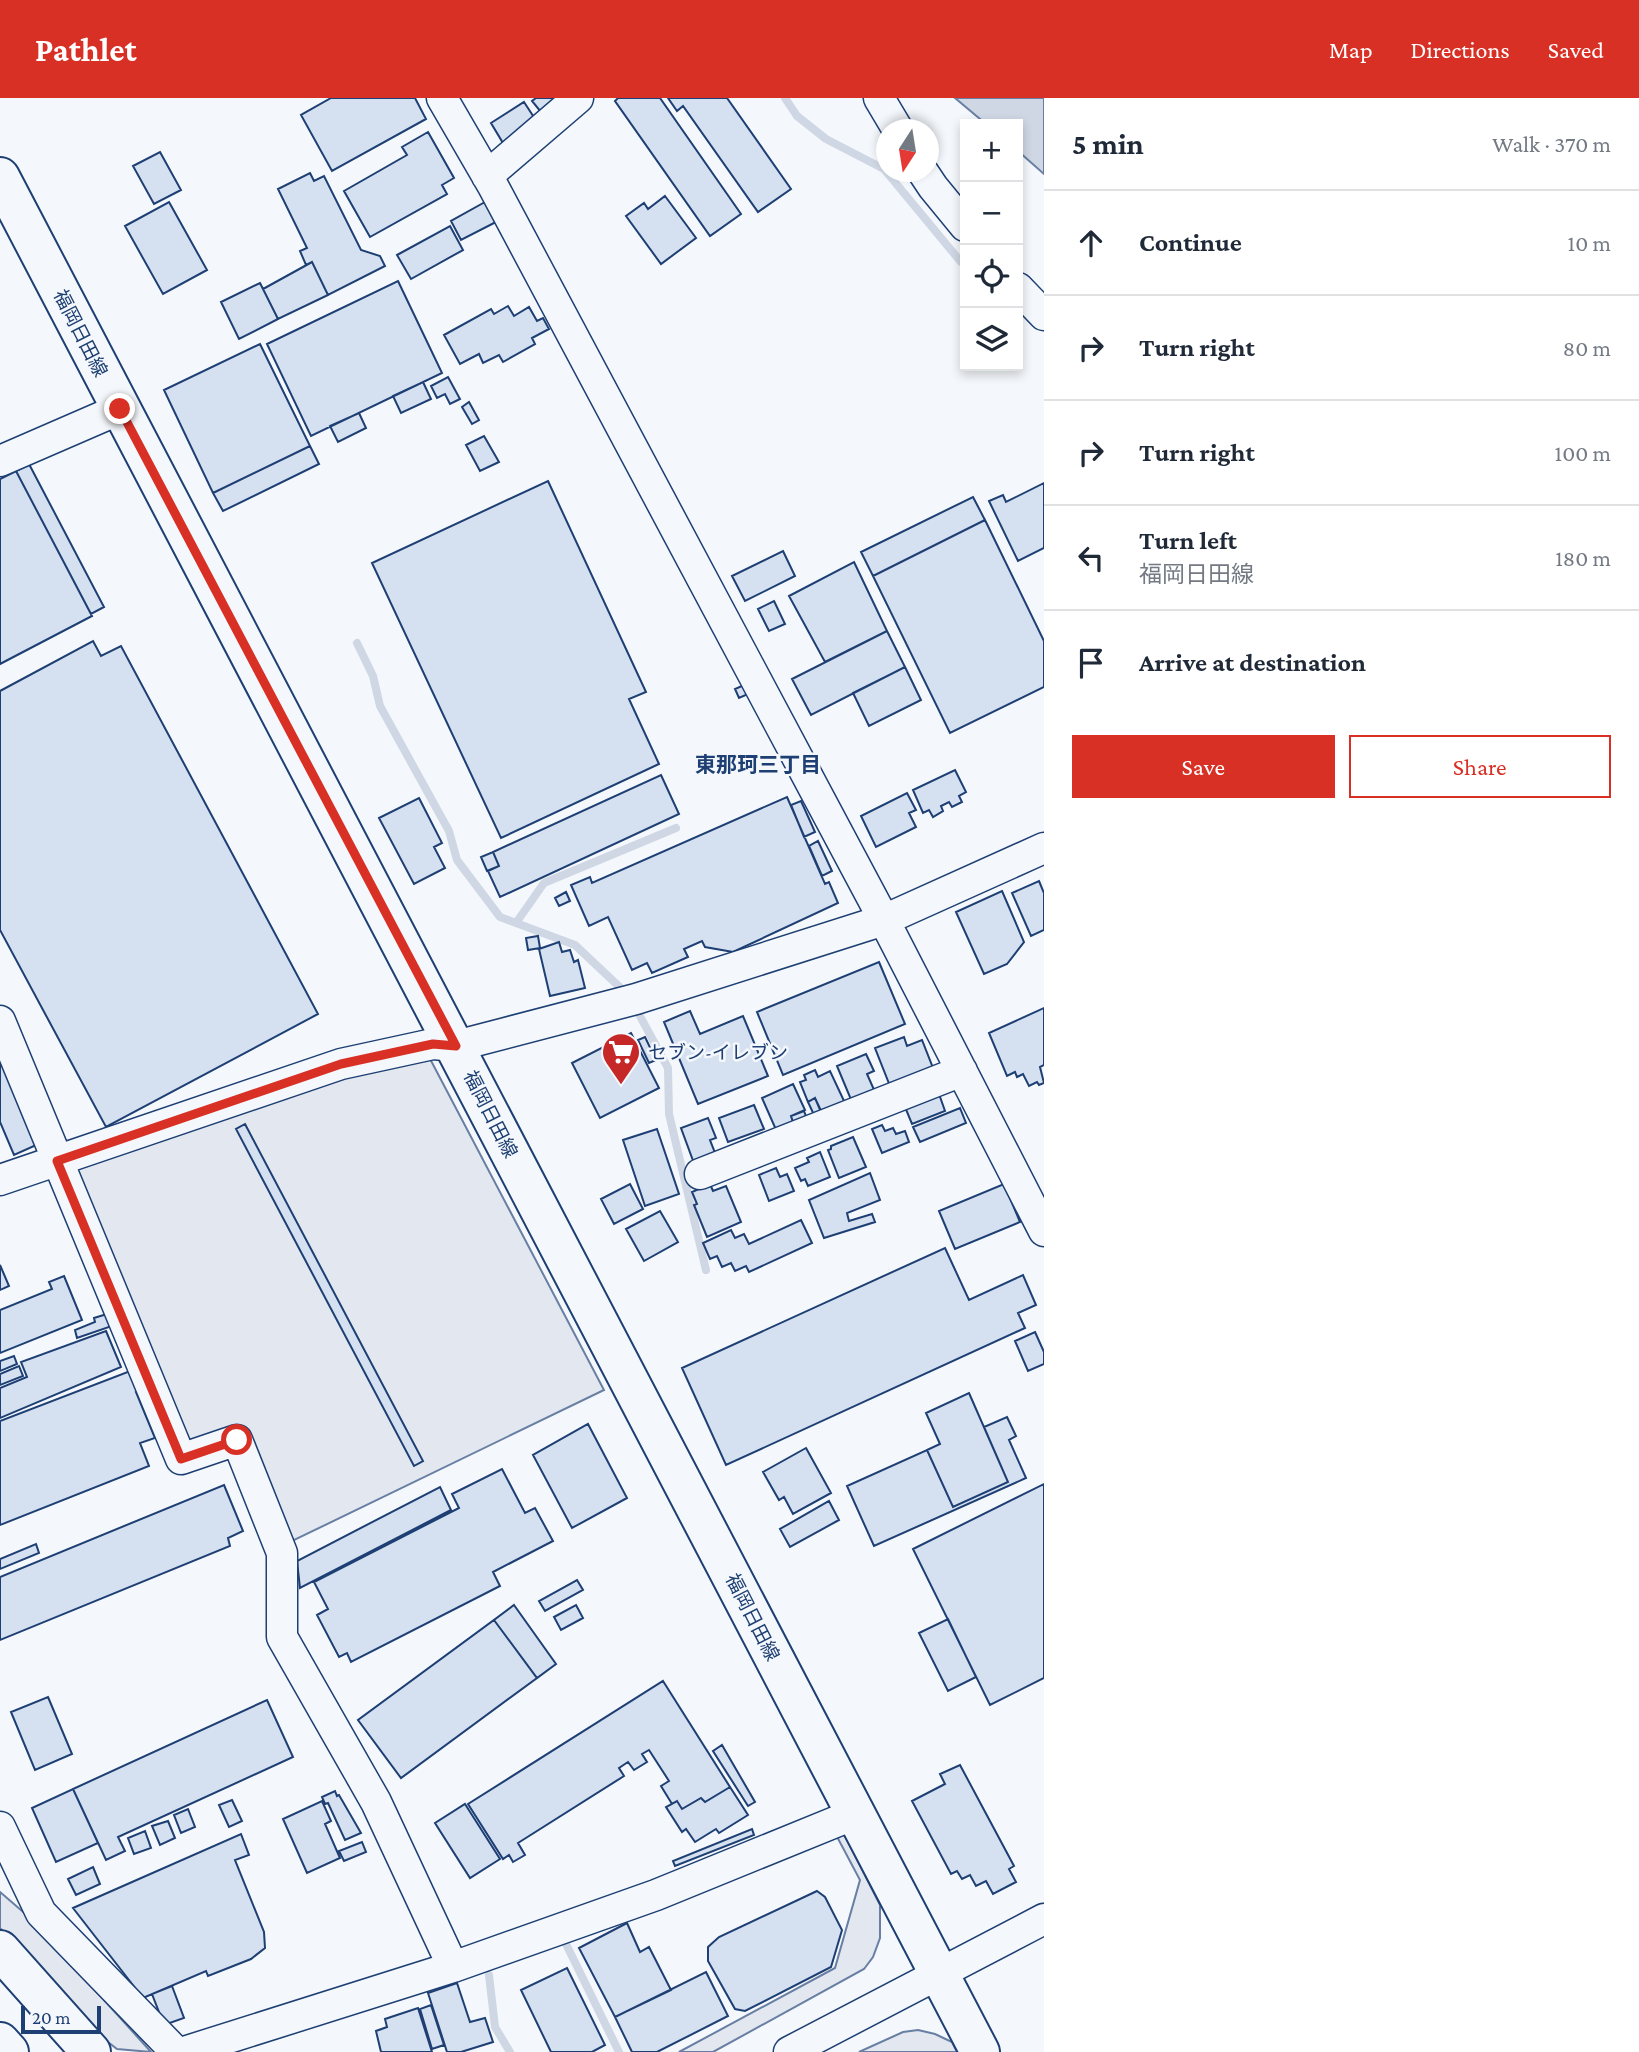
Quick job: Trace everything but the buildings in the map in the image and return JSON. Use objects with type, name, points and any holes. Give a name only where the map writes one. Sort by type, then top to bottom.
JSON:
[{"type":"main road","name":"福岡日田線","points":[[0,177],[980,2052]]},
{"type":"main road","points":[[0,1950],[91,2052]]},
{"type":"main road","points":[[0,1981],[66,2052]]},
{"type":"main road","points":[[0,2042],[9,2052]]},
{"type":"street","points":[[442,98],[487,176],[1040,1214]]},
{"type":"street","points":[[487,176],[578,98]]},
{"type":"street","points":[[878,98],[891,119]]},
{"type":"street","points":[[930,182],[960,220]]},
{"type":"street","points":[[1023,293],[1044,315]]},
{"type":"street","points":[[0,461],[120,409]]},
{"type":"street","points":[[0,1180],[341,1064],[433,1044],[456,1046],[636,999],[884,920],[1044,848]]},
{"type":"street","points":[[0,1021],[181,1459],[237,1440],[282,1553],[282,1637],[376,1802],[453,1967]]},
{"type":"street","points":[[701,1174],[962,1071]]},
{"type":"street","points":[[184,2052],[453,1967],[656,1895],[855,1814]]},
{"type":"street","points":[[0,1827],[41,1913],[176,2052]]},
{"type":"street","points":[[789,2052],[1044,1919]]},
{"type":"shaded area","points":[[955,98],[1044,98],[1044,174],[1023,155],[1023,119],[980,119]]},
{"type":"shaded area","points":[[428,1055],[604,1390],[288,1543],[241,1426],[181,1443],[74,1167],[344,1072]]},
{"type":"shaded area","points":[[841,1828],[880,1905],[880,1938],[873,1957],[864,1969],[713,2052],[679,2052],[835,1968],[860,1880],[834,1831]]},
{"type":"shaded area","points":[[0,1892],[29,1917],[151,2052],[117,2049],[99,2035],[0,1928]]},
{"type":"shaded area","points":[[918,2030],[952,2042],[957,2052],[859,2052],[903,2032]]},
{"type":"waterway","points":[[785,98],[797,116],[826,139],[884,169],[960,261]]},
{"type":"waterway","points":[[357,643],[373,676],[380,706],[449,831],[457,860],[500,917],[575,945],[627,994]]},
{"type":"waterway","points":[[516,923],[544,883],[676,828]]},
{"type":"waterway","points":[[634,1005],[668,1068],[669,1114],[706,1270]]},
{"type":"waterway","points":[[566,1944],[619,2052]]},
{"type":"waterway","points":[[489,1975],[495,2027],[510,2052]]},
{"type":"place","name":"セブン-イレブン","points":[[621,1086]]},
{"type":"district","name":"東那珂三丁目","points":[[758,765]]},
{"type":"route","points":[[120,409],[456,1046],[433,1044],[341,1064],[57,1161],[181,1459],[237,1440]]}]
